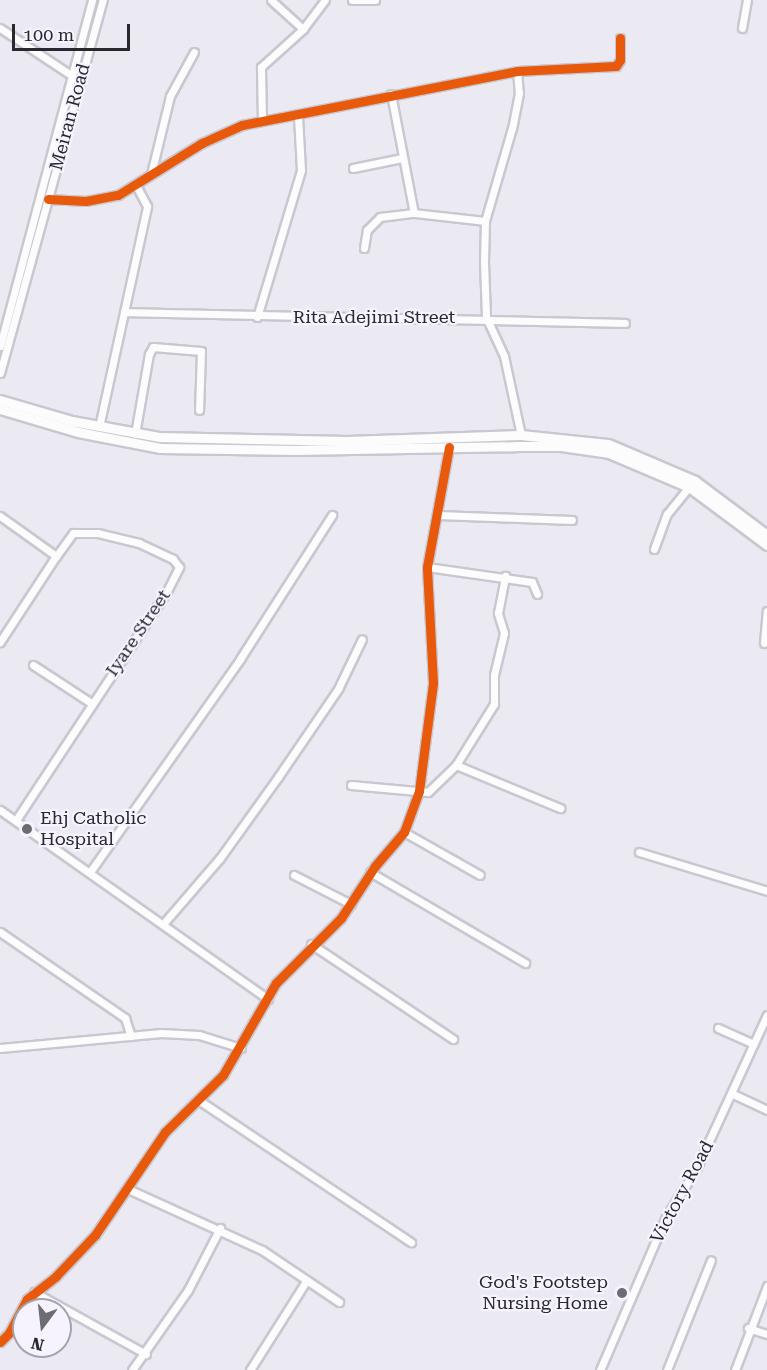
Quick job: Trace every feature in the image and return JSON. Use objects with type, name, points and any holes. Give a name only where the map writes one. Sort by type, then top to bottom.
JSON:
[{"type":"main road","points":[[0,400],[99,427],[135,434],[214,440],[464,441],[561,446],[609,453],[692,484],[699,493],[715,498],[767,545]]},
{"type":"main road","points":[[0,409],[78,432],[160,448],[296,450],[449,447],[464,441],[521,435],[608,444],[692,484],[767,535]]},
{"type":"street","name":"Meiran Road","points":[[0,373],[3,345],[92,0]]},
{"type":"street","name":"Meiran Road","points":[[3,345],[48,199],[103,0]]},
{"type":"street","points":[[271,0],[303,29]]},
{"type":"street","points":[[262,120],[261,67],[303,29],[325,0]]},
{"type":"street","points":[[352,0],[375,0]]},
{"type":"street","points":[[742,28],[747,0]]},
{"type":"street","points":[[0,28],[71,75]]},
{"type":"street","points":[[48,199],[99,200],[136,185],[223,132],[262,120],[298,117],[391,94],[517,71],[616,66],[620,60],[620,38]]},
{"type":"street","points":[[151,174],[170,96],[194,52]]},
{"type":"street","points":[[517,71],[519,93],[512,128],[485,221],[486,317],[504,356],[521,435]]},
{"type":"street","points":[[391,94],[414,213]]},
{"type":"street","points":[[257,317],[301,170],[298,117]]},
{"type":"street","points":[[352,168],[402,158]]},
{"type":"street","points":[[99,427],[147,206],[136,185]]},
{"type":"street","points":[[364,248],[372,222],[380,217],[414,213],[485,221]]},
{"type":"street","name":"Rita Adejimi Street","points":[[124,312],[257,317],[486,317],[625,322]]},
{"type":"street","points":[[135,434],[149,354],[153,347],[201,351],[199,410]]},
{"type":"street","points":[[0,1342],[34,1292],[56,1276],[95,1235],[128,1189],[156,1143],[200,1101],[240,1048],[287,969],[351,904],[370,872],[404,832],[419,791],[433,683],[427,567],[449,447]]},
{"type":"street","points":[[654,549],[667,514],[692,484]]},
{"type":"street","points":[[90,872],[240,659],[332,515]]},
{"type":"street","points":[[438,515],[572,520]]},
{"type":"street","points":[[0,516],[56,556],[0,642]]},
{"type":"street","name":"Iyare Street","points":[[16,820],[90,703],[167,591],[178,567],[173,559],[139,543],[87,532],[73,533],[56,556]]},
{"type":"street","points":[[427,567],[505,576],[532,582],[537,594]]},
{"type":"street","points":[[351,785],[419,791],[434,789],[456,765],[494,704],[494,675],[504,633],[498,613],[505,576]]},
{"type":"street","points":[[764,643],[767,611]]},
{"type":"street","points":[[163,924],[220,858],[284,768],[338,689],[362,639]]},
{"type":"street","points":[[33,665],[90,703]]},
{"type":"street","points":[[456,765],[560,808]]},
{"type":"street","points":[[0,810],[268,999]]},
{"type":"street","points":[[404,832],[480,875]]},
{"type":"street","points":[[639,852],[767,891]]},
{"type":"street","points":[[370,872],[525,963]]},
{"type":"street","points":[[294,875],[351,904]]},
{"type":"street","points":[[0,932],[125,1018],[131,1036]]},
{"type":"street","points":[[311,944],[453,1039]]},
{"type":"street","name":"Victory Road","points":[[600,1370],[666,1217],[733,1094],[767,1015]]},
{"type":"street","points":[[718,1028],[754,1044]]},
{"type":"street","points":[[0,1048],[161,1032],[199,1035],[240,1048]]},
{"type":"street","points":[[733,1094],[767,1110]]},
{"type":"street","points":[[200,1101],[411,1242]]},
{"type":"street","points":[[128,1189],[220,1228],[262,1250],[305,1282],[339,1302]]},
{"type":"street","points":[[132,1370],[146,1354],[188,1290],[220,1228]]},
{"type":"street","points":[[667,1370],[711,1260]]},
{"type":"street","points":[[250,1370],[305,1282]]},
{"type":"street","points":[[735,1370],[748,1328],[767,1286]]},
{"type":"street","points":[[34,1292],[146,1354]]},
{"type":"street","points":[[748,1328],[767,1334]]},
{"type":"cycle path","points":[[48,199],[86,201],[118,195],[202,143],[242,125],[517,71],[616,66],[620,60],[620,38]]},
{"type":"cycle path","points":[[0,1342],[9,1333],[27,1299],[56,1276],[95,1235],[165,1132],[223,1075],[276,983],[341,918],[375,866],[404,832],[419,791],[433,683],[427,567],[449,447]]},
{"type":"place","name":"Ehj Catholic Hospital","points":[[27,829]]},
{"type":"place","name":"God's Footstep Nursing Home","points":[[622,1293]]}]
